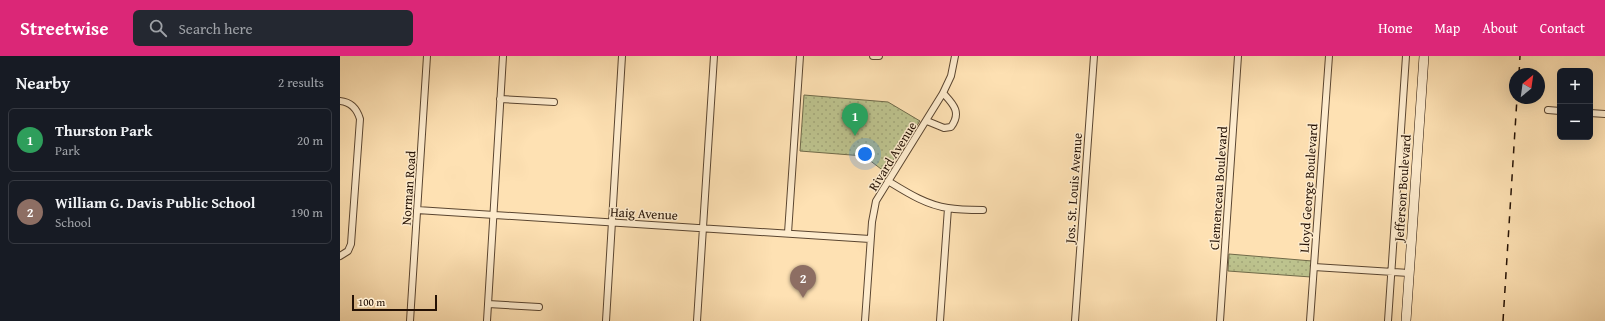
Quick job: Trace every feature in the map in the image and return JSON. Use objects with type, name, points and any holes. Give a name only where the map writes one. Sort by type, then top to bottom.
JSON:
[{"type":"street","name":"Norman Road","points":[[410,321],[427,56]]},
{"type":"street","points":[[487,321],[503,56]]},
{"type":"street","points":[[606,321],[622,56]]},
{"type":"street","points":[[698,321],[714,56]]},
{"type":"street","points":[[788,234],[800,56]]},
{"type":"street","points":[[873,56],[879,56]]},
{"type":"street","name":"Rivard Avenue","points":[[865,321],[870,239],[876,201],[944,93],[951,76],[955,56]]},
{"type":"street","name":"Jos. St. Louis Avenue","points":[[1075,321],[1094,56]]},
{"type":"street","name":"Clemenceau Boulevard","points":[[1220,321],[1238,56]]},
{"type":"street","name":"Lloyd George Boulevard","points":[[1310,321],[1329,56]]},
{"type":"street","points":[[1388,321],[1406,56]]},
{"type":"street","name":"Jefferson Boulevard","points":[[1406,321],[1424,56]]},
{"type":"street","points":[[927,121],[944,128],[951,127],[955,122],[955,107],[944,93]]},
{"type":"street","points":[[500,99],[554,102]]},
{"type":"street","points":[[340,100],[346,101],[352,105],[358,112],[360,119],[351,244],[348,251],[340,256]]},
{"type":"street","points":[[1548,110],[1557,111]]},
{"type":"street","points":[[1593,113],[1605,114]]},
{"type":"street","points":[[888,181],[927,202],[948,208],[983,210]]},
{"type":"street","points":[[940,321],[948,208]]},
{"type":"street","name":"Haig Avenue","points":[[417,210],[870,239]]},
{"type":"street","points":[[1314,267],[1409,273]]},
{"type":"street","points":[[488,304],[539,307]]},
{"type":"green space","points":[[804,95],[888,102],[920,121],[885,172],[864,156],[800,151]]},
{"type":"green space","points":[[1229,254],[1312,261],[1311,277],[1228,271]]},
{"type":"railway","points":[[1519,68],[1520,56]]},
{"type":"railway","points":[[1503,321],[1517,104]]},
{"type":"place","name":"Thurston Park","points":[[855,136]]},
{"type":"place","name":"William G. Davis Public School","points":[[803,298]]}]
